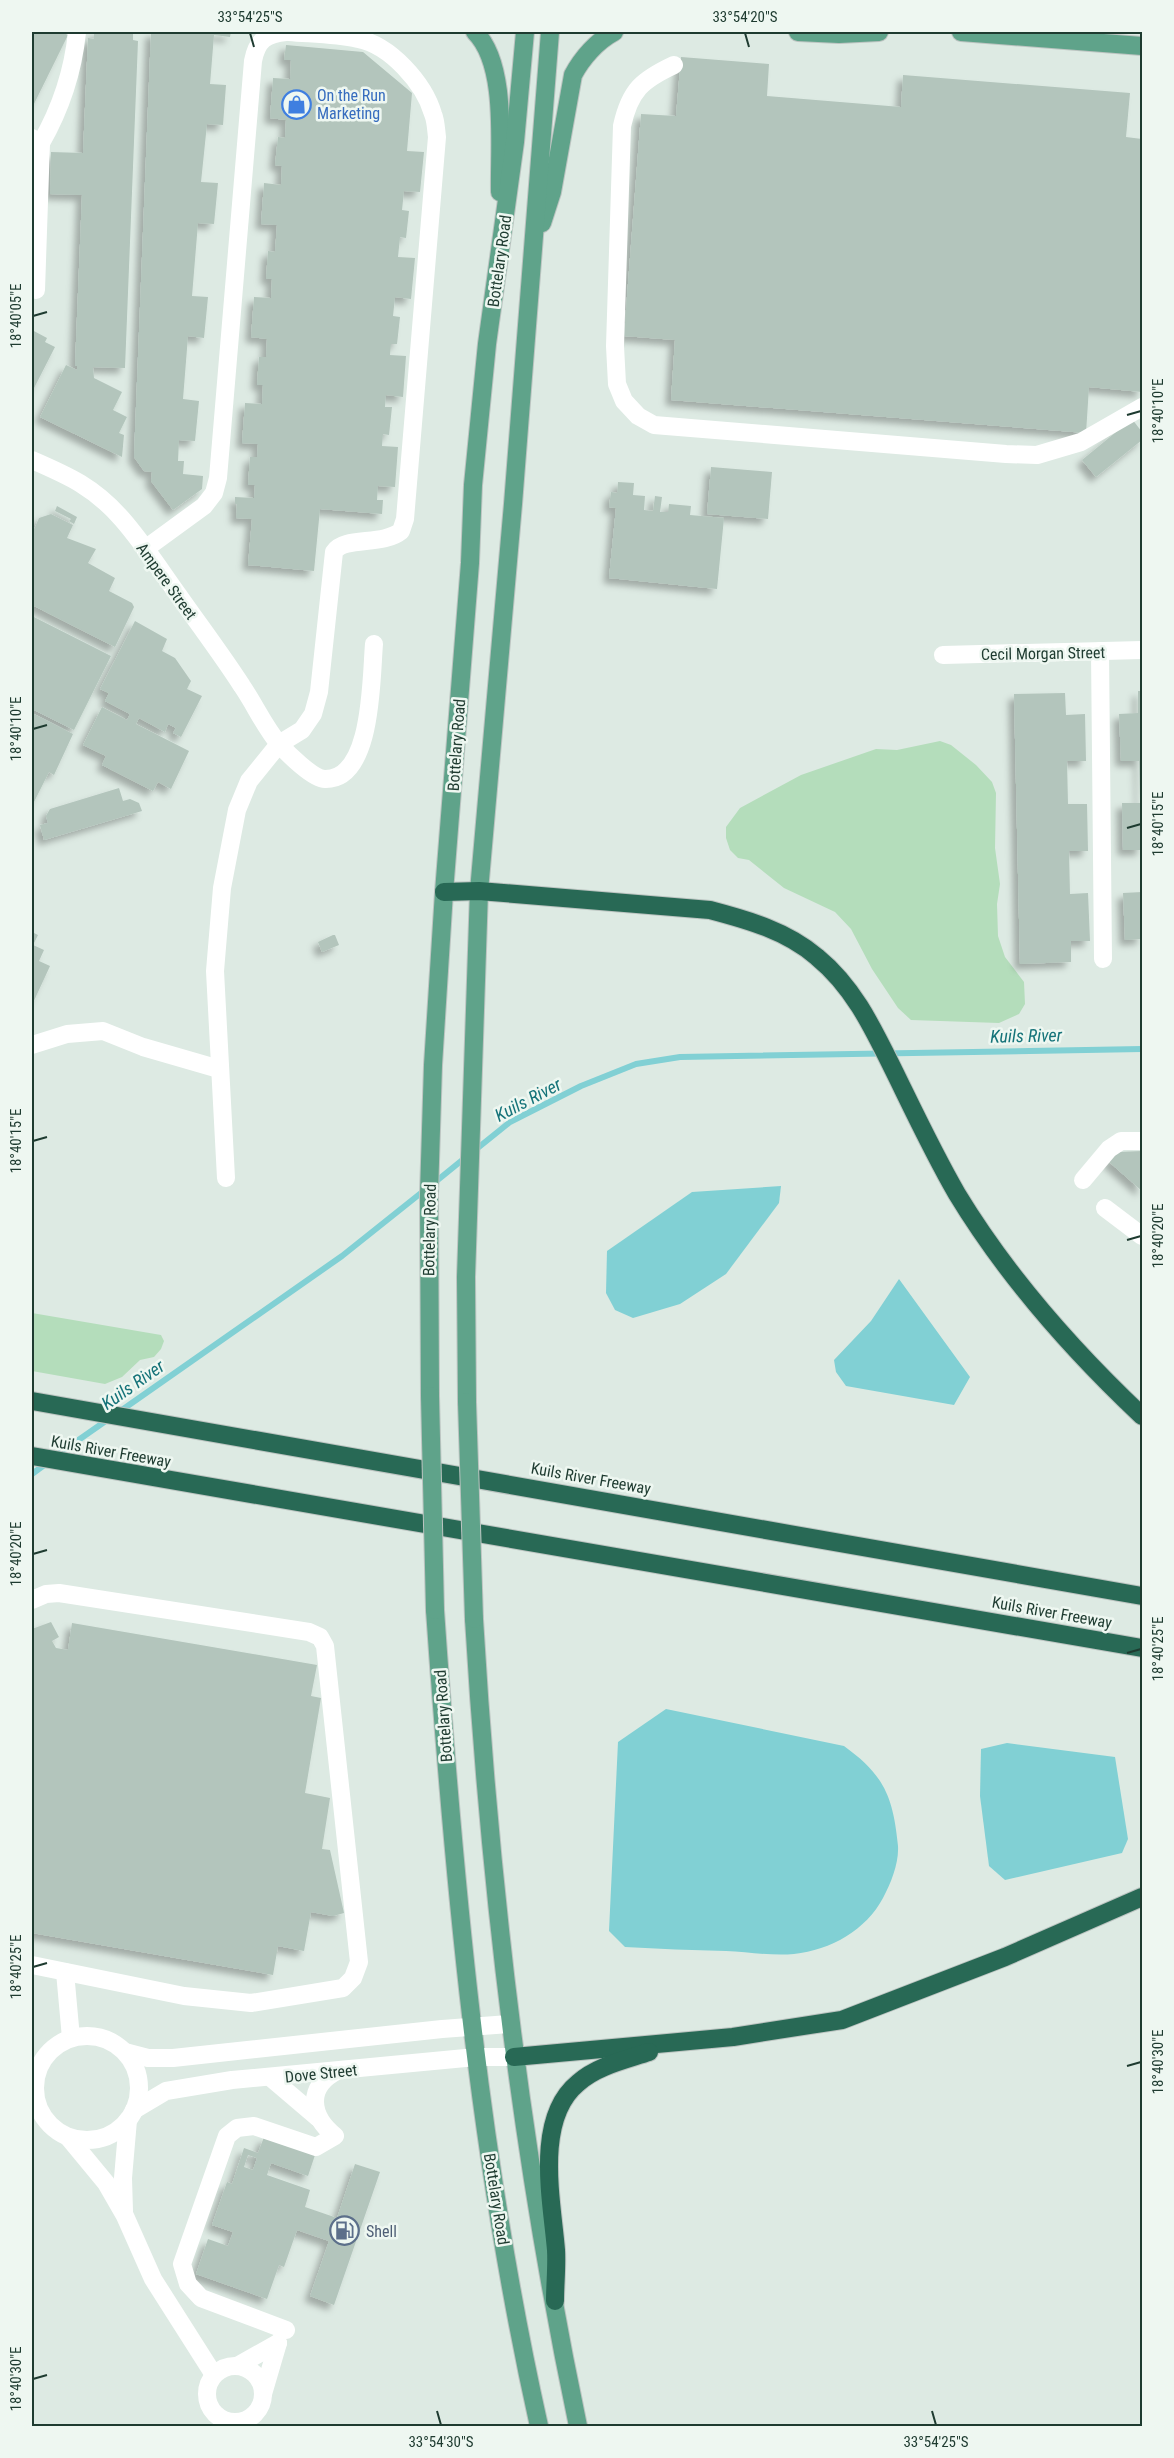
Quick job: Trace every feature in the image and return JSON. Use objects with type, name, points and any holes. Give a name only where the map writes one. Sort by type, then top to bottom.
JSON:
[{"type":"highway","points":[[444,892],[479,891],[710,910],[746,919],[789,938],[815,955],[835,973],[870,1022],[928,1141],[958,1194],[1027,1295],[1069,1344],[1143,1416]]},
{"type":"highway","name":"Kuils River Freeway","points":[[32,1401],[1143,1596]]},
{"type":"highway","name":"Kuils River Freeway","points":[[32,1456],[1143,1648]]},
{"type":"highway","points":[[514,2057],[792,2029],[842,2020],[1005,1957],[1143,1897]]},
{"type":"highway","points":[[555,2301],[556,2253],[549,2149],[561,2106],[569,2091],[591,2073],[673,2042]]},
{"type":"main road","points":[[475,32],[481,37],[498,80],[501,248]]},
{"type":"main road","name":"Bottelary Road","points":[[525,32],[515,142],[487,344],[473,485],[471,541],[433,1065],[428,1294],[435,1610],[448,1794],[476,2057],[505,2252],[539,2427]]},
{"type":"main road","name":"Bottelary Road","points":[[550,32],[479,891],[466,1277],[467,1402],[474,1619],[485,1777],[509,2024],[578,2427]]},
{"type":"main road","points":[[533,250],[552,192],[573,75],[594,47],[614,32]]},
{"type":"main road","points":[[798,32],[839,34],[879,32]]},
{"type":"main road","points":[[961,32],[1143,46]]},
{"type":"street","points":[[36,290],[36,140],[60,106],[71,69],[77,32]]},
{"type":"street","points":[[145,549],[204,506],[214,494],[218,478],[253,61],[256,48],[262,38],[270,34],[287,32],[360,39],[390,54],[409,72],[434,115],[436,137],[405,519],[401,531],[390,538],[342,544],[334,552],[319,692],[313,714],[302,730],[276,739],[249,781],[237,810],[226,866],[215,971],[226,1178]]},
{"type":"street","points":[[674,65],[659,72],[633,94],[627,103],[622,126],[615,346],[617,384],[624,401],[638,416],[654,425],[1037,455],[1081,442],[1143,407]]},
{"type":"street","name":"Ampere Street","points":[[32,460],[79,481],[122,519],[243,687],[276,739],[298,763],[325,779],[339,776],[353,765],[361,748],[368,709],[374,644]]},
{"type":"street","name":"Cecil Morgan Street","points":[[944,655],[1143,650]]},
{"type":"street","points":[[1100,651],[1103,959]]},
{"type":"street","points":[[32,1045],[68,1034],[103,1031],[143,1047],[219,1070]]},
{"type":"street","points":[[1083,1180],[1109,1149],[1121,1141],[1143,1141]]},
{"type":"street","points":[[1105,1208],[1143,1236]]},
{"type":"street","points":[[32,1600],[45,1594],[59,1593],[309,1632],[320,1637],[325,1646],[359,1962],[353,1978],[343,1988],[251,2003],[184,1996],[32,1965]]},
{"type":"street","points":[[65,1972],[70,2038],[45,2055],[34,2085],[36,2100],[42,2115],[52,2127],[68,2137],[106,2183],[125,2216],[153,2279],[214,2375]]},
{"type":"street","name":"Dove Street","points":[[70,2038],[100,2037],[125,2052],[148,2058],[173,2058],[509,2024]]},
{"type":"street","points":[[125,2052],[134,2065],[139,2095],[131,2115],[123,2178],[125,2216]]},
{"type":"street","name":"Dove Street","points":[[68,2137],[84,2140],[101,2139],[116,2132],[131,2115],[166,2091],[243,2079],[476,2057],[514,2057]]},
{"type":"street","points":[[318,2118],[315,2109],[317,2091],[328,2075],[337,2071]]},
{"type":"street","points":[[272,2078],[318,2118],[334,2136],[316,2147],[254,2126],[237,2128],[227,2136],[182,2264],[188,2284],[201,2298],[286,2330]]},
{"type":"street","points":[[153,2279],[182,2264]]},
{"type":"street","points":[[278,2343],[260,2410],[252,2417],[243,2421],[226,2423],[216,2415],[207,2399],[209,2382],[214,2375],[220,2370],[237,2366],[278,2343]]},
{"type":"street","points":[[237,2366],[245,2368],[258,2378],[260,2410]]},
{"type":"green space","points":[[940,741],[951,745],[976,765],[992,782],[996,793],[995,848],[1000,884],[997,904],[998,936],[1005,957],[1024,982],[1025,1004],[1019,1014],[999,1023],[911,1020],[898,1008],[872,969],[851,929],[835,912],[784,888],[749,860],[738,858],[730,850],[726,838],[726,827],[740,808],[801,775],[876,749],[897,750]]},
{"type":"green space","points":[[32,1313],[161,1335],[164,1341],[154,1357],[140,1360],[122,1377],[105,1384],[32,1371]]},
{"type":"water","points":[[781,1186],[779,1203],[726,1274],[680,1304],[633,1318],[615,1310],[606,1293],[607,1251],[692,1192]]},
{"type":"water","points":[[899,1279],[970,1377],[954,1405],[846,1386],[836,1372],[834,1360],[871,1321]]},
{"type":"water","points":[[666,1709],[844,1746],[869,1767],[884,1788],[889,1800],[896,1829],[898,1853],[889,1886],[867,1920],[834,1943],[794,1954],[625,1947],[609,1931],[618,1742]]},
{"type":"water","points":[[1007,1743],[1115,1757],[1128,1839],[1122,1853],[1005,1880],[989,1866],[980,1796],[981,1749]]},
{"type":"building","points":[[32,32],[61,32],[68,35],[32,108]]},
{"type":"building","points":[[94,32],[133,32],[133,40],[138,41],[125,368],[93,367],[94,378],[122,392],[113,410],[127,417],[119,433],[124,435],[122,457],[40,417],[66,365],[77,370],[75,366],[82,195],[50,194],[51,152],[83,153],[88,38],[94,39]]},
{"type":"building","points":[[151,32],[231,32],[230,37],[214,35],[210,84],[226,85],[223,125],[207,124],[201,182],[218,183],[214,224],[198,223],[192,296],[208,297],[204,338],[188,336],[183,399],[199,401],[195,441],[179,440],[178,461],[184,461],[183,474],[203,476],[202,489],[173,510],[151,481],[152,472],[144,471],[134,457]]},
{"type":"building","points":[[286,45],[363,52],[412,93],[407,151],[424,152],[420,192],[404,191],[402,210],[409,211],[406,238],[400,237],[398,257],[415,258],[411,299],[395,297],[393,316],[400,317],[397,344],[391,344],[390,355],[406,356],[403,397],[386,395],[385,407],[392,407],[389,435],[383,434],[382,446],[398,447],[395,487],[378,486],[377,500],[383,500],[382,514],[320,509],[314,571],[248,565],[252,519],[236,518],[237,504],[235,504],[235,497],[254,498],[255,485],[248,485],[250,457],[257,457],[258,444],[242,443],[245,403],[262,404],[263,385],[257,385],[259,357],[266,357],[267,339],[251,337],[254,297],[271,298],[272,279],[266,279],[268,251],[275,252],[277,225],[261,224],[264,183],[281,185],[282,166],[275,165],[278,137],[285,138],[286,120],[270,118],[273,78],[290,79],[291,60],[284,60]]},
{"type":"building","points":[[681,57],[769,64],[767,96],[901,107],[903,75],[1130,93],[1126,137],[1142,139],[1142,392],[1089,387],[1086,433],[671,400],[675,340],[624,336],[641,114],[676,116]]},
{"type":"building","points":[[32,330],[47,338],[45,342],[55,347],[32,392]]},
{"type":"building","points":[[1132,419],[1142,432],[1142,440],[1096,477],[1082,460]]},
{"type":"building","points":[[711,467],[772,472],[768,519],[707,514]]},
{"type":"building","points":[[618,482],[634,483],[633,495],[645,496],[644,510],[653,511],[655,496],[662,497],[660,512],[668,512],[669,504],[691,506],[690,515],[724,518],[717,589],[609,578],[616,508],[609,507],[611,492],[617,493]]},
{"type":"building","points":[[57,506],[77,517],[74,524],[69,521],[71,519],[55,511]]},
{"type":"building","points":[[51,514],[73,525],[67,538],[96,549],[88,563],[115,578],[109,591],[132,603],[134,607],[115,647],[32,605],[32,534],[39,518]]},
{"type":"building","points":[[32,616],[111,656],[74,730],[32,709]]},
{"type":"building","points":[[135,621],[167,639],[162,651],[175,658],[191,681],[187,689],[202,696],[181,737],[173,733],[176,728],[168,724],[165,732],[139,718],[136,724],[189,751],[171,789],[158,782],[153,791],[102,765],[106,756],[83,745],[102,707],[127,720],[130,714],[105,701],[109,693],[100,689]]},
{"type":"building","points":[[1138,691],[1142,691],[1142,850],[1123,850],[1122,803],[1140,803],[1139,761],[1121,761],[1119,714],[1138,713]]},
{"type":"building","points":[[1065,693],[1066,715],[1085,714],[1086,761],[1067,761],[1068,804],[1087,804],[1088,851],[1069,851],[1070,894],[1088,893],[1090,941],[1071,941],[1071,962],[1020,964],[1014,694]]},
{"type":"building","points":[[32,713],[73,734],[54,775],[49,772],[32,806]]},
{"type":"building","points":[[119,788],[123,801],[130,799],[139,803],[142,811],[44,840],[40,825],[48,823],[46,816],[50,809]]},
{"type":"building","points":[[1142,892],[1142,939],[1125,940],[1123,893]]},
{"type":"building","points":[[32,932],[38,935],[33,945],[44,950],[39,961],[50,966],[32,1005]]},
{"type":"building","points":[[333,935],[339,945],[322,952],[318,942]]},
{"type":"building","points":[[1142,1151],[1142,1191],[1108,1161],[1118,1152]]},
{"type":"building","points":[[51,1622],[59,1637],[52,1641],[56,1648],[68,1650],[72,1623],[317,1665],[311,1696],[321,1698],[305,1793],[330,1798],[322,1849],[330,1850],[344,1913],[333,1916],[311,1912],[304,1951],[278,1946],[273,1975],[32,1933],[32,1629]]},
{"type":"building","points":[[264,2137],[315,2155],[308,2176],[271,2163],[267,2175],[310,2190],[305,2207],[337,2218],[355,2164],[380,2172],[334,2305],[310,2296],[329,2241],[297,2230],[284,2267],[279,2265],[267,2299],[196,2274],[208,2239],[228,2246],[233,2232],[212,2225],[227,2182],[232,2184],[244,2148],[258,2153]],"holes":[[[248,2155],[257,2158],[253,2170],[244,2167]]]},
{"type":"waterway","name":"Kuils River","points":[[474,1151],[510,1122],[581,1086],[636,1064],[680,1057],[1142,1049]]},
{"type":"waterway","name":"Kuils River","points":[[434,1183],[466,1157]]},
{"type":"waterway","name":"Kuils River","points":[[119,1412],[342,1256],[426,1189]]},
{"type":"waterway","name":"Kuils River","points":[[57,1455],[110,1418]]},
{"type":"waterway","name":"Kuils River","points":[[32,1474],[47,1463]]},
{"type":"place","name":"On the Run Marketing","points":[[296,104]]},
{"type":"place","name":"Shell","points":[[345,2231]]}]
